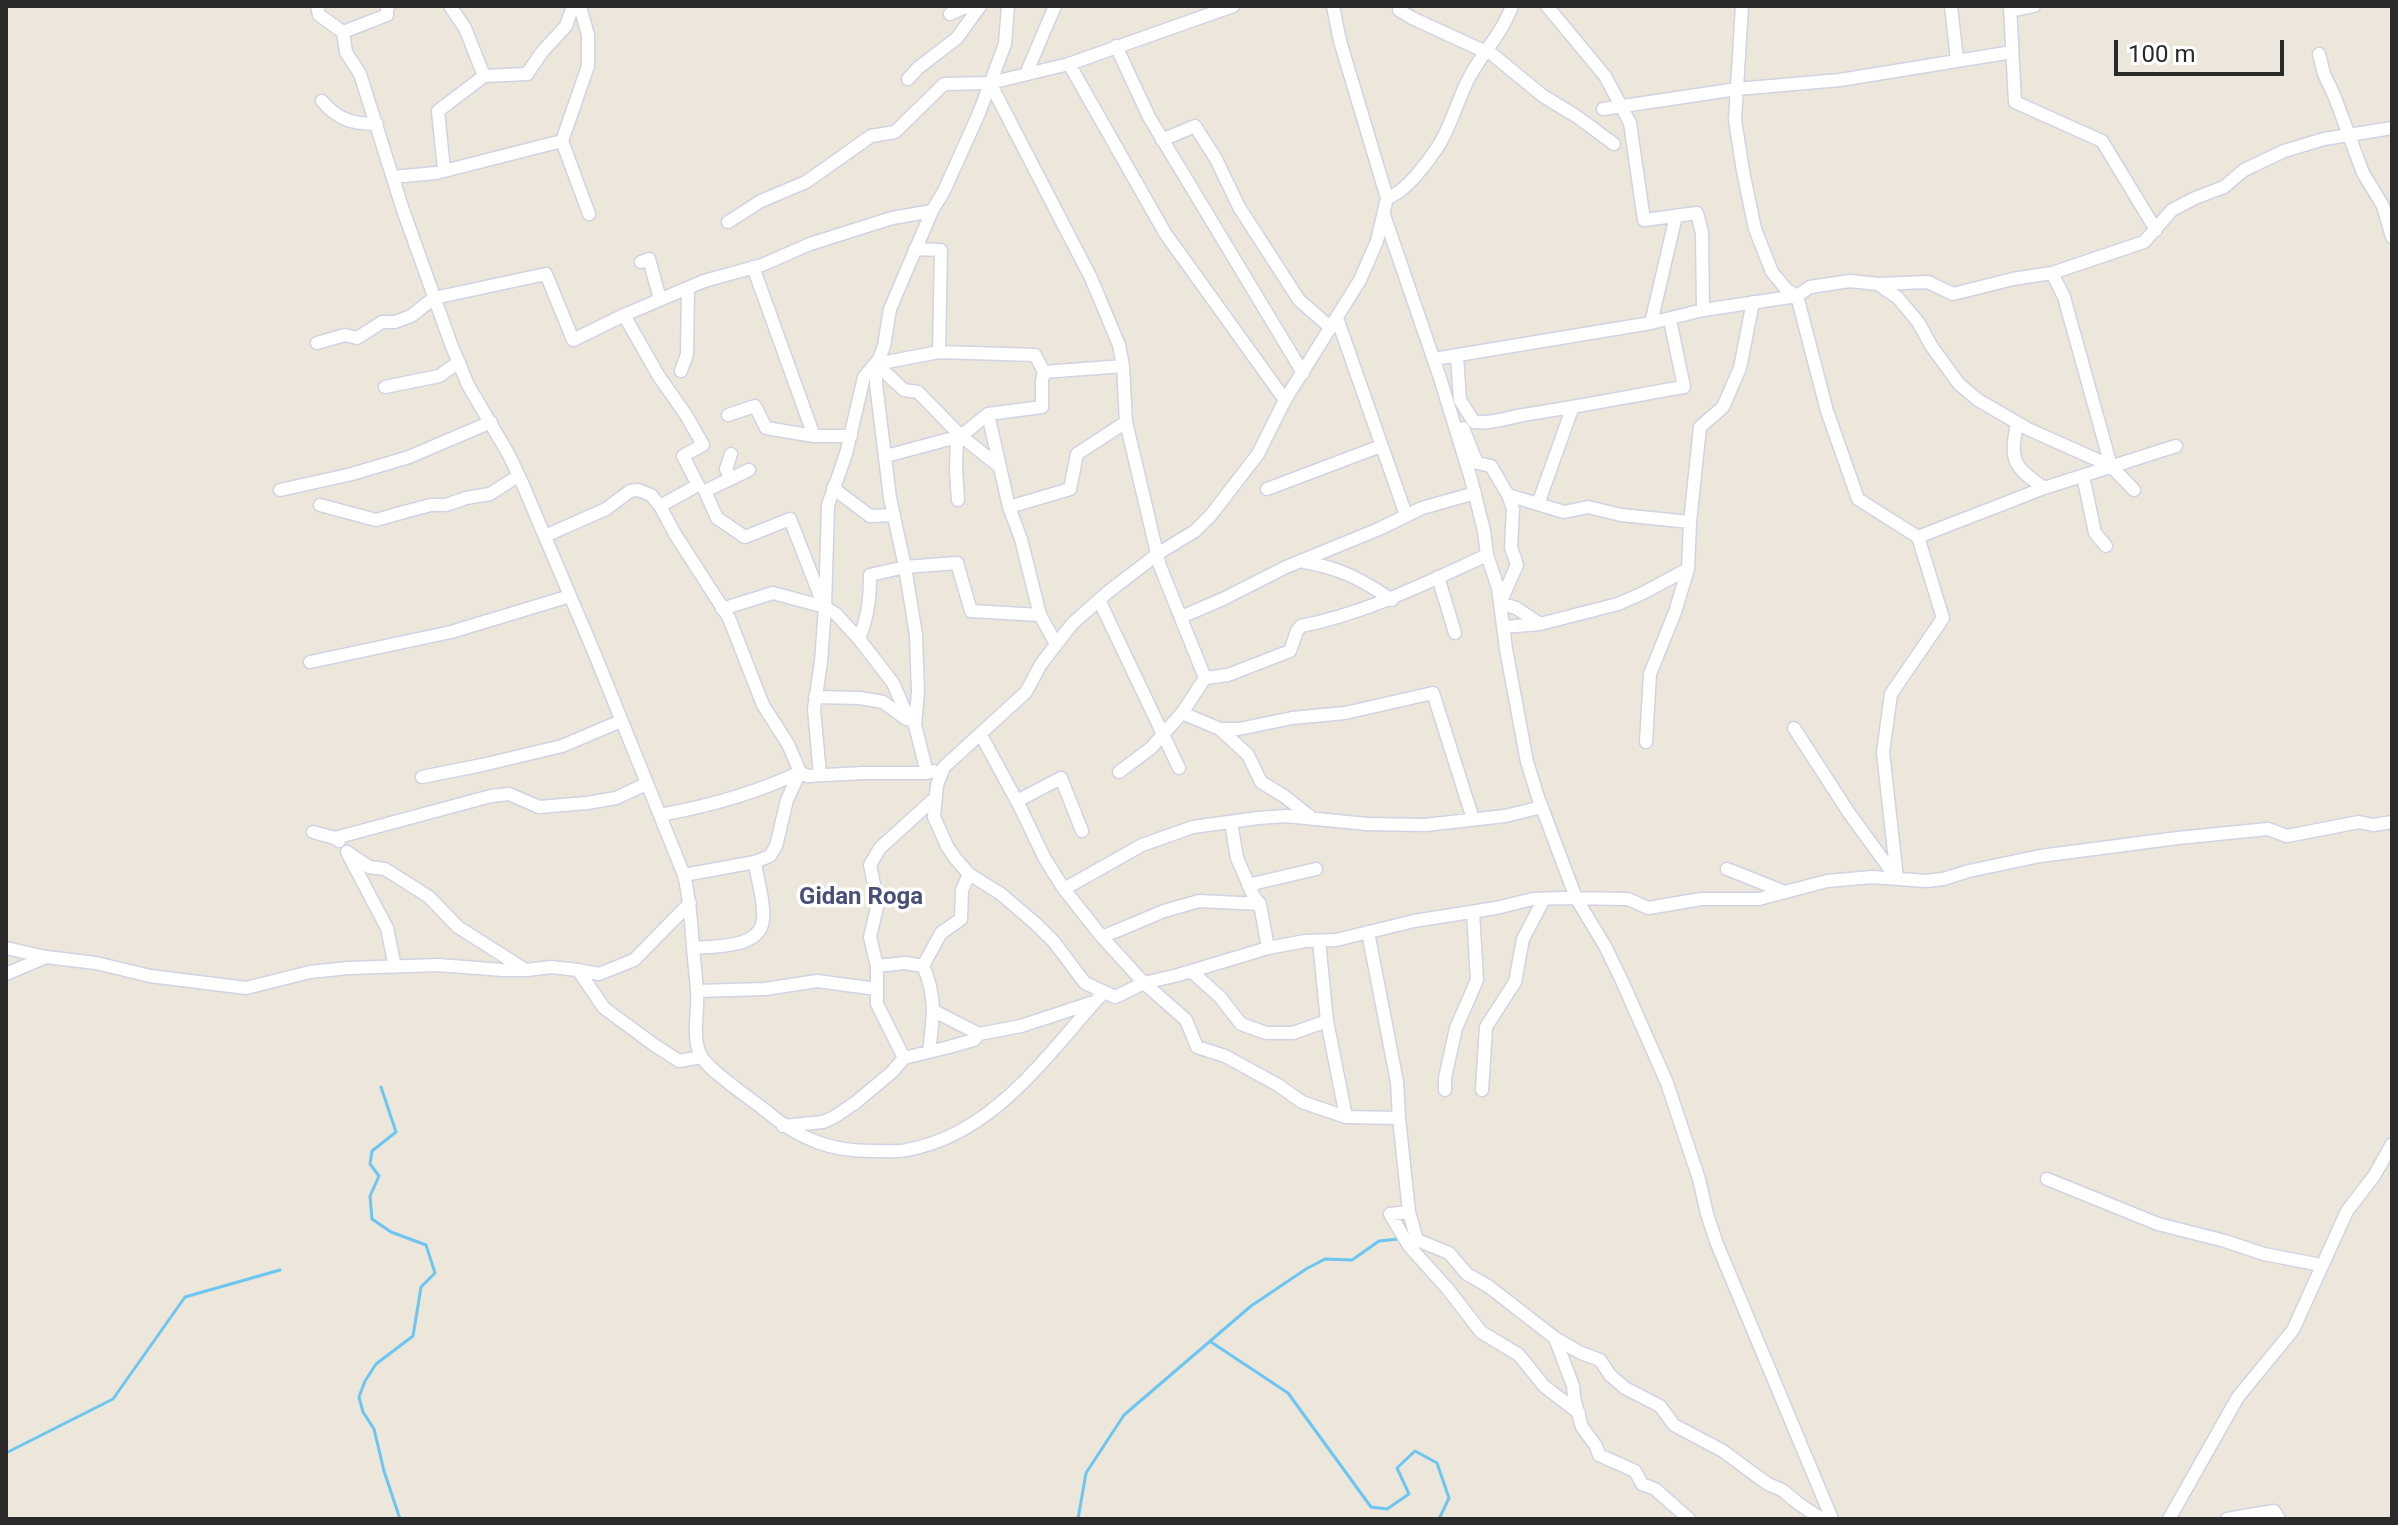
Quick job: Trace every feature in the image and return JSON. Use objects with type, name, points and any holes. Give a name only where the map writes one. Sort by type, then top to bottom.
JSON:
[{"type":"street","points":[[317,6],[319,15],[343,32],[346,52],[360,74],[434,298],[468,385],[491,422],[545,536],[684,875],[690,903],[701,1057],[783,1126],[821,1146],[864,1152],[906,1151],[946,1138],[1000,1104],[1033,1073],[1098,997]]},
{"type":"street","points":[[343,32],[387,15],[389,6]]},
{"type":"street","points":[[450,6],[465,28],[484,76]]},
{"type":"street","points":[[444,170],[438,111],[484,76],[527,74],[566,26],[573,6]]},
{"type":"street","points":[[580,6],[588,35],[588,66],[562,141],[589,214]]},
{"type":"street","points":[[950,14],[977,6]]},
{"type":"street","points":[[908,79],[957,38],[977,6]]},
{"type":"street","points":[[1026,74],[1055,6]]},
{"type":"street","points":[[1190,6],[1195,19]]},
{"type":"street","points":[[728,222],[761,201],[806,182],[871,136],[895,132],[944,84],[990,83],[1069,64],[1233,6]]},
{"type":"street","points":[[545,536],[606,509],[630,491],[638,490],[651,495],[722,609],[741,645],[763,705],[788,744],[800,772],[807,776],[927,773],[944,767],[1026,692],[1041,664],[1072,624],[1159,553],[1195,531],[1211,515],[1258,454],[1285,400],[1360,280],[1377,241],[1387,198],[1347,67],[1333,6]]},
{"type":"street","points":[[1387,198],[1405,187],[1438,147],[1471,73],[1509,16],[1512,6]]},
{"type":"street","points":[[1547,6],[1605,76],[1630,123],[1644,220],[1697,213],[1702,233],[1703,310]]},
{"type":"street","points":[[1742,6],[1735,120],[1755,229],[1772,272],[1787,290],[1797,296],[1827,411],[1858,499],[1918,537],[1943,618],[1891,694],[1883,752],[1897,878]]},
{"type":"street","points":[[1951,6],[1957,60]]},
{"type":"street","points":[[2034,6],[2010,8],[2015,102],[2102,141],[2156,230]]},
{"type":"street","points":[[820,775],[814,709],[825,607],[828,505],[851,436],[864,377],[876,364],[884,346],[890,309],[990,83],[1005,44],[1012,7]]},
{"type":"street","points":[[1399,10],[1486,51],[1543,96],[1614,144]]},
{"type":"street","points":[[1116,46],[1162,140],[1303,373]]},
{"type":"street","points":[[1603,109],[1737,89],[1840,80],[2012,52]]},
{"type":"street","points":[[2319,54],[2363,173],[2383,206],[2392,237]]},
{"type":"street","points":[[1069,64],[1165,233],[1285,400]]},
{"type":"street","points":[[990,83],[1091,278],[1119,345],[1126,422],[1160,566],[1205,678]]},
{"type":"street","points":[[322,101],[329,110],[353,124],[377,124]]},
{"type":"street","points":[[1162,140],[1195,126],[1216,159],[1239,207],[1299,300],[1334,323],[1406,515]]},
{"type":"street","points":[[1434,359],[1670,320],[1703,310],[1797,296],[1810,287],[1850,281],[1878,284],[1928,282],[1953,294],[2052,273],[2144,242],[2172,210],[2224,187],[2244,170],[2284,151],[2349,134],[2392,128]]},
{"type":"street","points":[[393,177],[436,173],[562,141]]},
{"type":"street","points":[[317,343],[345,335],[357,338],[382,322],[395,322],[411,316],[434,298],[546,274],[573,340],[688,288],[892,218],[932,211]]},
{"type":"street","points":[[1382,212],[1434,359],[1475,493],[1487,555],[1498,588],[1527,762],[1542,807],[1576,898],[1605,946],[1667,1083],[1717,1244],[1832,1519]]},
{"type":"street","points":[[1651,323],[1676,216]]},
{"type":"street","points":[[915,249],[941,250],[939,352]]},
{"type":"street","points":[[641,262],[649,259],[660,299]]},
{"type":"street","points":[[753,267],[814,436]]},
{"type":"street","points":[[2052,273],[2064,297],[2111,466]]},
{"type":"street","points":[[1878,284],[1898,298],[1918,322],[1959,384],[1978,400],[2017,423],[2111,466],[2134,490]]},
{"type":"street","points":[[681,371],[687,354],[688,288]]},
{"type":"street","points":[[1646,742],[1650,674],[1675,612],[1688,569],[1700,427],[1723,407],[1740,368],[1753,302]]},
{"type":"street","points":[[624,315],[703,445],[683,456],[717,518],[745,537],[790,519],[825,607]]},
{"type":"street","points":[[1460,400],[1474,422],[1484,423],[1684,387],[1670,320]]},
{"type":"street","points":[[876,364],[939,352],[1035,355],[1044,372],[1042,407],[988,414],[959,437],[886,456]]},
{"type":"street","points":[[1457,356],[1462,426],[1477,463],[1491,466],[1513,509],[1511,547],[1517,565],[1500,603]]},
{"type":"street","points":[[385,387],[439,376],[459,362]]},
{"type":"street","points":[[876,364],[904,390],[918,392],[959,437],[1000,467]]},
{"type":"street","points":[[876,364],[894,515],[916,635],[918,692],[915,725],[927,773]]},
{"type":"street","points":[[1044,372],[1123,366]]},
{"type":"street","points":[[728,415],[755,406],[766,428],[814,436],[851,436]]},
{"type":"street","points":[[1538,504],[1572,409]]},
{"type":"street","points":[[988,414],[1009,507],[1021,539],[1040,615],[1056,644]]},
{"type":"street","points":[[280,490],[409,457],[491,422]]},
{"type":"street","points":[[1009,507],[1070,489],[1077,454],[1126,422]]},
{"type":"street","points":[[2017,423],[2012,451],[2022,472],[2044,488]]},
{"type":"street","points":[[958,500],[956,470],[959,437]]},
{"type":"street","points":[[1267,489],[1381,446]]},
{"type":"street","points":[[1918,537],[2044,488],[2176,446]]},
{"type":"street","points":[[731,454],[726,469],[731,479]]},
{"type":"street","points":[[660,506],[749,470]]},
{"type":"street","points":[[320,505],[376,520],[417,508],[446,505],[490,494],[518,476]]},
{"type":"street","points":[[2083,476],[2095,533],[2106,546]]},
{"type":"street","points":[[833,488],[870,516],[894,515]]},
{"type":"street","points":[[1181,617],[1422,508],[1475,493]]},
{"type":"street","points":[[1508,495],[1564,512],[1588,507],[1621,515],[1690,522]]},
{"type":"street","points":[[1119,772],[1151,748],[1182,713],[1205,678],[1228,675],[1290,651],[1301,626],[1392,600],[1487,555]]},
{"type":"street","points":[[1300,562],[1333,567],[1371,585],[1392,600]]},
{"type":"street","points":[[859,639],[870,601],[870,575],[905,567],[957,563],[971,611],[1040,615]]},
{"type":"street","points":[[1503,627],[1540,624],[1618,604],[1688,569]]},
{"type":"street","points":[[1438,577],[1455,633]]},
{"type":"street","points":[[722,609],[773,593],[825,607],[836,614],[879,664],[893,683],[906,713],[915,725]]},
{"type":"street","points":[[310,662],[451,632],[570,596]]},
{"type":"street","points":[[1099,600],[1179,768]]},
{"type":"street","points":[[1500,603],[1516,608],[1540,624]]},
{"type":"street","points":[[865,624],[873,639],[879,664]]},
{"type":"street","points":[[1220,729],[1239,729],[1292,718],[1345,713],[1433,693],[1473,819]]},
{"type":"street","points":[[815,697],[883,702],[915,725]]},
{"type":"street","points":[[1182,713],[1220,729],[1248,755],[1261,782],[1315,821]]},
{"type":"street","points":[[422,777],[562,746],[621,721]]},
{"type":"street","points":[[1794,728],[1849,813],[1897,878]]},
{"type":"street","points":[[981,735],[1045,859],[1064,889],[1144,983],[1186,1020],[1197,1047],[1225,1056],[1302,1102],[1346,1117],[1399,1118]]},
{"type":"street","points":[[944,767],[937,785],[934,817],[955,858],[969,874],[1019,908],[1054,942],[1098,997]]},
{"type":"street","points":[[660,815],[708,806],[766,788],[800,772]]},
{"type":"street","points":[[684,875],[755,862],[772,854],[787,800],[800,772]]},
{"type":"street","points":[[1017,801],[1061,778],[1082,831]]},
{"type":"street","points":[[313,832],[335,838],[491,796],[509,794],[539,807],[587,803],[616,798],[646,784]]},
{"type":"street","points":[[904,1058],[878,1009],[877,966],[870,937],[878,903],[871,871],[872,859],[935,798]]},
{"type":"street","points":[[1064,889],[1142,845],[1193,827],[1286,816],[1315,821],[1425,825],[1505,816],[1542,807]]},
{"type":"street","points":[[1231,822],[1237,858],[1260,904],[1268,948]]},
{"type":"street","points":[[934,1011],[979,1034],[1021,1026],[1098,997],[1115,997],[1144,983],[1268,948],[1305,941],[1336,940],[1414,921],[1544,899],[1628,899],[1648,908],[1701,899],[1759,899],[1827,881],[1872,877],[1926,881],[1943,879],[2040,856],[2178,838],[2268,829],[2287,836],[2359,822],[2373,825],[2392,822]]},
{"type":"street","points":[[335,838],[347,852],[387,928],[395,967]]},
{"type":"street","points":[[347,852],[369,867],[385,869],[429,897],[458,927],[527,970]]},
{"type":"street","points":[[693,948],[740,944],[759,932],[764,917],[755,862]]},
{"type":"street","points":[[1248,885],[1316,869]]},
{"type":"street","points":[[1727,869],[1785,892]]},
{"type":"street","points":[[923,966],[941,933],[961,919],[962,890],[969,874]]},
{"type":"street","points":[[1482,1090],[1486,1027],[1515,982],[1523,939],[1544,899]]},
{"type":"street","points":[[1102,937],[1164,911],[1199,901],[1260,904]]},
{"type":"street","points":[[6,948],[164,978],[246,988],[328,969],[438,965],[527,970],[551,967],[599,974],[634,960],[690,903]]},
{"type":"street","points":[[1445,1090],[1456,1028],[1477,980],[1473,912]]},
{"type":"street","points":[[1368,932],[1397,1082],[1409,1212],[1417,1240],[1449,1253],[1467,1274],[1488,1286],[1555,1338],[1600,1360],[1610,1375],[1625,1388],[1660,1406],[1674,1425],[1723,1451],[1822,1519]]},
{"type":"street","points":[[1319,941],[1327,1021],[1346,1117]]},
{"type":"street","points":[[6,974],[46,957]]},
{"type":"street","points":[[877,966],[905,963],[923,966]]},
{"type":"street","points":[[923,966],[931,984],[934,1011],[929,1052]]},
{"type":"street","points":[[578,970],[604,1008],[653,1044],[679,1061],[701,1057]]},
{"type":"street","points":[[1191,971],[1220,997],[1241,1024],[1266,1033],[1293,1033],[1327,1021]]},
{"type":"street","points":[[697,991],[765,989],[817,981],[877,989]]},
{"type":"street","points":[[783,1126],[823,1122],[834,1117],[892,1072],[904,1058],[974,1040],[979,1034]]},
{"type":"street","points":[[2169,1519],[2238,1397],[2293,1330],[2347,1211],[2374,1176],[2392,1144]]},
{"type":"street","points":[[2047,1179],[2158,1224],[2264,1254],[2321,1265]]},
{"type":"street","points":[[1409,1212],[1390,1214],[1409,1246],[1447,1288],[1463,1312],[1481,1332],[1519,1355],[1544,1386],[1579,1413]]},
{"type":"street","points":[[1555,1338],[1573,1386],[1582,1427],[1599,1455],[1635,1471],[1642,1484],[1655,1489],[1689,1519]]},
{"type":"street","points":[[2227,1519],[2274,1511],[2279,1519]]},
{"type":"waterway","points":[[381,1087],[396,1132],[372,1151],[370,1164],[379,1176],[370,1196],[372,1219],[391,1232],[426,1245],[435,1273],[421,1287],[413,1336],[376,1364],[359,1397],[363,1412],[374,1429],[400,1519]]},
{"type":"waterway","points":[[1078,1519],[1086,1473],[1124,1415],[1251,1306],[1306,1269],[1325,1259],[1352,1260],[1379,1241],[1399,1239]]},
{"type":"waterway","points":[[6,1453],[113,1399],[185,1297],[280,1270]]},
{"type":"waterway","points":[[1211,1342],[1288,1393],[1371,1507],[1387,1509],[1409,1494],[1397,1468],[1415,1451],[1437,1463],[1449,1498],[1439,1519]]},
{"type":"district","name":"Gidan Roga","points":[[861,898]]}]
